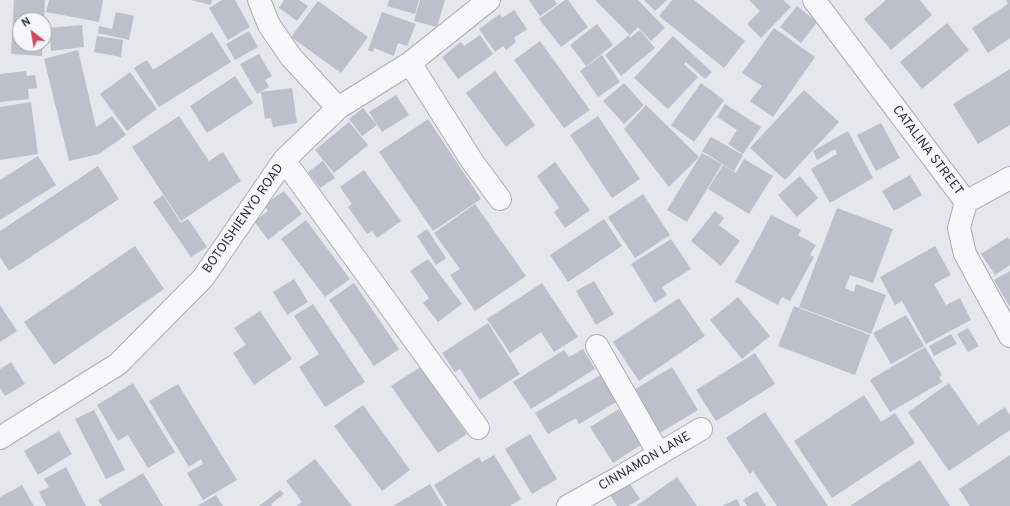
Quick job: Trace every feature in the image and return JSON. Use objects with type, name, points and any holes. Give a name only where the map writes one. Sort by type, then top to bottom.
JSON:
[{"type":"street","points":[[259,0],[269,25],[291,57],[338,108]]},
{"type":"street","name":"BOTOISHIENYO ROAD","points":[[0,438],[118,364],[203,278],[284,160],[338,108],[410,63],[489,0]]},
{"type":"street","name":"CATALINA STREET","points":[[814,0],[966,202],[959,228],[965,254],[1010,336]]},
{"type":"street","points":[[410,63],[472,161],[500,199]]},
{"type":"street","points":[[284,160],[478,428]]},
{"type":"street","points":[[966,202],[1010,178]]},
{"type":"street","points":[[596,346],[659,454]]},
{"type":"street","name":"CINNAMON LANE","points":[[568,506],[701,429]]},
{"type":"building","points":[[14,0],[45,0],[44,12],[13,12]]},
{"type":"building","points":[[49,0],[103,0],[99,22],[46,12]]},
{"type":"building","points":[[191,0],[212,0],[211,5]]},
{"type":"building","points":[[222,0],[235,0],[250,27],[228,40],[209,8]]},
{"type":"building","points":[[284,0],[299,0],[308,6],[297,21],[279,8]]},
{"type":"building","points":[[389,0],[419,0],[415,14],[387,6]]},
{"type":"building","points":[[420,0],[445,0],[437,27],[414,21]]},
{"type":"building","points":[[529,0],[554,0],[557,4],[540,16]]},
{"type":"building","points":[[565,0],[568,0],[588,27],[561,47],[539,19]]},
{"type":"building","points":[[595,0],[638,0],[665,28],[651,41],[638,27],[630,35]]},
{"type":"building","points":[[644,0],[667,0],[655,11]]},
{"type":"building","points":[[672,0],[694,0],[745,41],[724,68],[659,16]]},
{"type":"building","points":[[749,0],[783,0],[791,7],[761,38],[747,24],[760,11]]},
{"type":"building","points":[[886,0],[920,0],[932,15],[891,50],[864,19]]},
{"type":"building","points":[[1006,0],[1010,0],[1010,38],[988,53],[972,28],[1008,4]]},
{"type":"building","points":[[318,1],[368,37],[341,73],[291,37]]},
{"type":"building","points":[[797,6],[817,22],[801,43],[780,27]]},
{"type":"building","points":[[514,10],[527,29],[514,38],[516,42],[506,50],[503,46],[495,52],[479,29],[500,14],[502,18]]},
{"type":"building","points":[[116,12],[134,16],[129,40],[98,33],[99,26],[112,29]]},
{"type":"building","points":[[382,12],[416,24],[407,46],[398,43],[394,56],[374,48],[373,52],[368,50]]},
{"type":"building","points":[[947,23],[969,50],[922,89],[900,62]]},
{"type":"building","points":[[597,24],[613,45],[586,66],[570,45]]},
{"type":"building","points":[[82,25],[84,47],[52,51],[52,28]]},
{"type":"building","points":[[774,28],[815,57],[773,117],[750,101],[762,86],[742,73]]},
{"type":"building","points":[[640,30],[655,48],[621,76],[605,55],[629,35],[630,38]]},
{"type":"building","points":[[249,31],[258,47],[235,60],[226,44]]},
{"type":"building","points":[[212,32],[231,62],[159,107],[134,68],[147,60],[153,70]]},
{"type":"building","points":[[480,35],[493,54],[458,79],[442,57],[461,42],[464,46]]},
{"type":"building","points":[[12,36],[12,52],[42,52],[42,56],[11,54]]},
{"type":"building","points":[[97,36],[123,40],[121,57],[94,52]]},
{"type":"building","points":[[673,36],[712,72],[705,79],[686,62],[684,64],[698,77],[668,109],[634,78]]},
{"type":"building","points":[[540,41],[590,110],[564,128],[514,60]]},
{"type":"building","points":[[78,50],[96,127],[112,116],[126,135],[99,154],[69,161],[44,59]]},
{"type":"building","points":[[259,54],[272,76],[265,80],[269,87],[257,94],[240,64]]},
{"type":"building","points":[[602,55],[620,82],[598,97],[580,71]]},
{"type":"building","points":[[1010,69],[1010,125],[978,144],[953,104]]},
{"type":"building","points":[[26,71],[27,76],[35,75],[37,88],[28,89],[29,99],[0,102],[0,74]]},
{"type":"building","points":[[495,71],[535,125],[506,147],[466,93]]},
{"type":"building","points":[[130,72],[157,109],[127,131],[100,94]]},
{"type":"building","points":[[235,76],[253,103],[207,133],[190,106]]},
{"type":"building","points":[[624,83],[644,105],[624,124],[603,101]]},
{"type":"building","points":[[701,83],[724,100],[694,142],[671,125]]},
{"type":"building","points":[[292,88],[297,123],[273,127],[271,118],[265,119],[261,92]]},
{"type":"building","points":[[804,90],[839,122],[785,180],[750,148]]},
{"type":"building","points":[[396,95],[409,115],[382,132],[369,112]]},
{"type":"building","points":[[31,102],[38,154],[0,160],[0,107]]},
{"type":"building","points":[[725,104],[761,127],[743,154],[728,144],[737,130],[717,117]]},
{"type":"building","points":[[646,105],[699,157],[669,187],[624,129]]},
{"type":"building","points":[[363,108],[377,125],[362,136],[349,119]]},
{"type":"building","points":[[179,116],[209,161],[223,152],[241,181],[181,221],[132,147]]},
{"type":"building","points":[[598,116],[640,179],[612,198],[570,135]]},
{"type":"building","points":[[428,119],[481,199],[433,231],[379,152]]},
{"type":"building","points":[[349,122],[368,145],[334,173],[315,150]]},
{"type":"building","points":[[881,123],[900,158],[876,171],[857,135]]},
{"type":"building","points":[[848,131],[873,178],[830,203],[811,169],[837,154],[835,149],[817,160],[813,151]]},
{"type":"building","points":[[711,137],[743,155],[734,171],[702,151]]},
{"type":"building","points":[[702,153],[722,164],[687,222],[667,210]]},
{"type":"building","points":[[38,156],[56,185],[0,220],[0,180]]},
{"type":"building","points":[[744,159],[773,176],[749,214],[708,189],[723,165],[736,173]]},
{"type":"building","points":[[323,161],[335,178],[320,188],[308,172]]},
{"type":"building","points":[[555,162],[590,210],[565,228],[554,212],[559,208],[537,176]]},
{"type":"building","points":[[98,166],[119,199],[9,271],[0,257],[0,231]]},
{"type":"building","points":[[364,170],[401,221],[377,238],[372,231],[367,234],[348,207],[352,204],[340,187]]},
{"type":"building","points":[[910,175],[922,195],[894,211],[882,191]]},
{"type":"building","points":[[800,176],[818,198],[797,217],[778,195]]},
{"type":"building","points":[[284,191],[302,214],[268,240],[254,221],[268,211],[264,205]]},
{"type":"building","points":[[643,194],[670,235],[635,258],[608,217]]},
{"type":"building","points":[[163,195],[181,223],[188,219],[207,247],[191,257],[153,202]]},
{"type":"building","points":[[475,204],[526,276],[475,311],[450,275],[460,269],[434,233]]},
{"type":"building","points":[[837,208],[893,229],[873,283],[850,275],[845,288],[854,292],[856,284],[886,295],[871,334],[799,307]]},
{"type":"building","points":[[715,211],[724,218],[719,225],[740,241],[721,266],[691,241]]},
{"type":"building","points":[[771,215],[801,230],[798,235],[816,245],[810,255],[814,257],[790,301],[782,297],[778,305],[735,282]]},
{"type":"building","points":[[604,219],[622,246],[568,282],[550,255]]},
{"type":"building","points":[[306,220],[350,279],[325,297],[281,239]]},
{"type":"building","points":[[427,229],[446,258],[436,265],[417,236]]},
{"type":"building","points":[[1008,237],[1010,240],[1010,265],[995,275],[981,254]]},
{"type":"building","points":[[671,239],[691,269],[662,287],[667,295],[655,303],[631,264]]},
{"type":"building","points":[[135,246],[164,289],[54,365],[24,322]]},
{"type":"building","points":[[935,246],[951,275],[934,284],[946,305],[960,298],[971,320],[926,344],[902,301],[895,305],[880,277]]},
{"type":"building","points":[[428,259],[462,304],[438,322],[423,303],[429,298],[410,271]]},
{"type":"building","points":[[1010,271],[1010,307],[994,280]]},
{"type":"building","points":[[294,279],[308,302],[287,315],[273,292]]},
{"type":"building","points":[[594,281],[614,314],[596,325],[576,291]]},
{"type":"building","points":[[354,283],[399,349],[374,366],[329,300]]},
{"type":"building","points":[[542,283],[578,337],[554,352],[541,332],[510,353],[487,319]]},
{"type":"building","points":[[738,297],[770,336],[742,359],[710,320]]},
{"type":"building","points":[[679,298],[705,336],[639,381],[613,342]]},
{"type":"building","points":[[313,304],[365,382],[325,407],[299,367],[319,354],[294,316]]},
{"type":"building","points":[[0,305],[17,331],[0,342]]},
{"type":"building","points":[[794,306],[870,335],[855,375],[778,346]]},
{"type":"building","points":[[260,311],[292,359],[254,385],[233,353],[246,345],[234,328]]},
{"type":"building","points":[[906,315],[924,346],[891,364],[873,333]]},
{"type":"building","points":[[488,323],[520,374],[480,400],[460,369],[455,372],[442,353]]},
{"type":"building","points":[[968,328],[979,346],[968,352],[957,334]]},
{"type":"building","points":[[951,334],[957,344],[934,356],[929,346]]},
{"type":"building","points":[[925,347],[942,375],[939,377],[942,382],[890,412],[870,380]]},
{"type":"building","points":[[583,349],[595,369],[531,409],[513,382],[564,350],[569,357]]},
{"type":"building","points":[[755,353],[775,384],[716,421],[696,390]]},
{"type":"building","points":[[11,362],[25,384],[5,396],[0,388],[0,369]]},
{"type":"building","points":[[420,367],[467,434],[438,453],[391,386]]},
{"type":"building","points":[[672,367],[698,410],[658,434],[632,391]]},
{"type":"building","points":[[602,374],[618,401],[579,424],[576,418],[548,434],[535,413]]},
{"type":"building","points":[[133,383],[175,452],[148,468],[128,435],[118,441],[97,405]]},
{"type":"building","points":[[949,383],[978,425],[1005,407],[1010,415],[1010,430],[949,471],[908,412]]},
{"type":"building","points":[[178,384],[237,480],[203,500],[187,473],[203,464],[201,459],[189,467],[149,401]]},
{"type":"building","points":[[864,395],[881,422],[895,413],[915,443],[832,498],[794,441]]},
{"type":"building","points":[[363,405],[410,470],[382,491],[334,426]]},
{"type":"building","points":[[619,409],[641,445],[613,463],[590,427]]},
{"type":"building","points":[[94,410],[125,470],[106,479],[75,419]]},
{"type":"building","points":[[765,412],[828,506],[777,506],[753,471],[750,474],[726,438]]},
{"type":"building","points":[[59,431],[72,454],[38,475],[24,451]]},
{"type":"building","points":[[530,434],[557,479],[532,494],[505,449]]},
{"type":"building","points":[[494,455],[521,499],[510,506],[447,506],[434,485],[479,457],[482,462]]},
{"type":"building","points":[[1010,455],[1010,506],[970,506],[959,489]]},
{"type":"building","points":[[315,459],[352,506],[296,506],[302,502],[286,481]]},
{"type":"building","points":[[920,460],[950,506],[850,506]]},
{"type":"building","points":[[66,467],[86,506],[46,506],[39,492],[49,487],[44,479]]},
{"type":"building","points":[[143,473],[163,506],[102,506],[98,500]]},
{"type":"building","points":[[677,477],[697,506],[636,506]]},
{"type":"building","points":[[628,481],[640,499],[628,506],[617,506],[609,493]]},
{"type":"building","points":[[430,484],[443,506],[393,506]]},
{"type":"building","points":[[22,485],[34,506],[0,506],[0,497]]},
{"type":"building","points":[[280,490],[284,494],[271,504],[272,506],[259,506]]},
{"type":"building","points":[[757,491],[766,506],[747,506],[743,500]]},
{"type":"building","points":[[216,495],[223,506],[197,506]]},
{"type":"building","points":[[737,499],[740,506],[722,506]]}]
